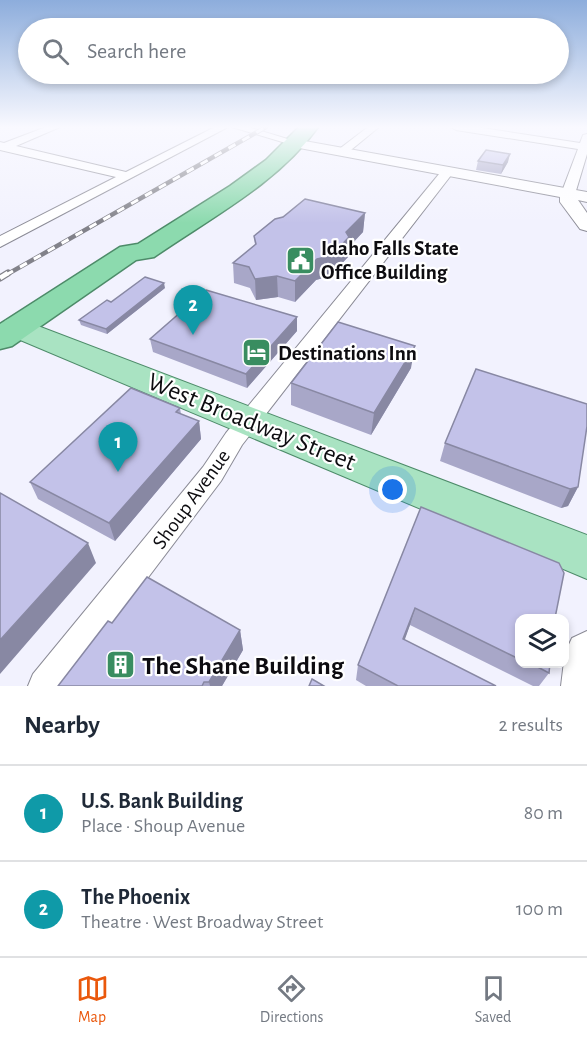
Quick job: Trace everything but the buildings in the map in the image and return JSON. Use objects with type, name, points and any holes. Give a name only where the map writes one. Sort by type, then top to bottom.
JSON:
[{"type":"highway","points":[[6,329],[129,253],[145,251],[230,195],[278,159]]},
{"type":"main road","name":"West Broadway Street","points":[[6,329],[250,420],[587,557]]},
{"type":"street","points":[[56,159],[127,176]]},
{"type":"street","points":[[0,242],[160,159]]},
{"type":"street","points":[[381,159],[587,197]]},
{"type":"street","points":[[581,159],[568,194],[569,202],[587,225]]},
{"type":"street","name":"Shoup Avenue","points":[[45,686],[212,474],[234,440],[448,171]]},
{"type":"street","points":[[583,686],[587,653]]},
{"type":"railway","points":[[6,275],[210,159]]},
{"type":"railway","points":[[0,278],[8,273]]},
{"type":"place","name":"Idaho Falls State Office Building","points":[[300,260]]},
{"type":"place","name":"The Phoenix","points":[[193,335]]},
{"type":"place","name":"Destinations Inn","points":[[257,353]]},
{"type":"place","name":"U.S. Bank Building","points":[[118,472]]},
{"type":"place","name":"The Shane Building","points":[[121,665]]}]
